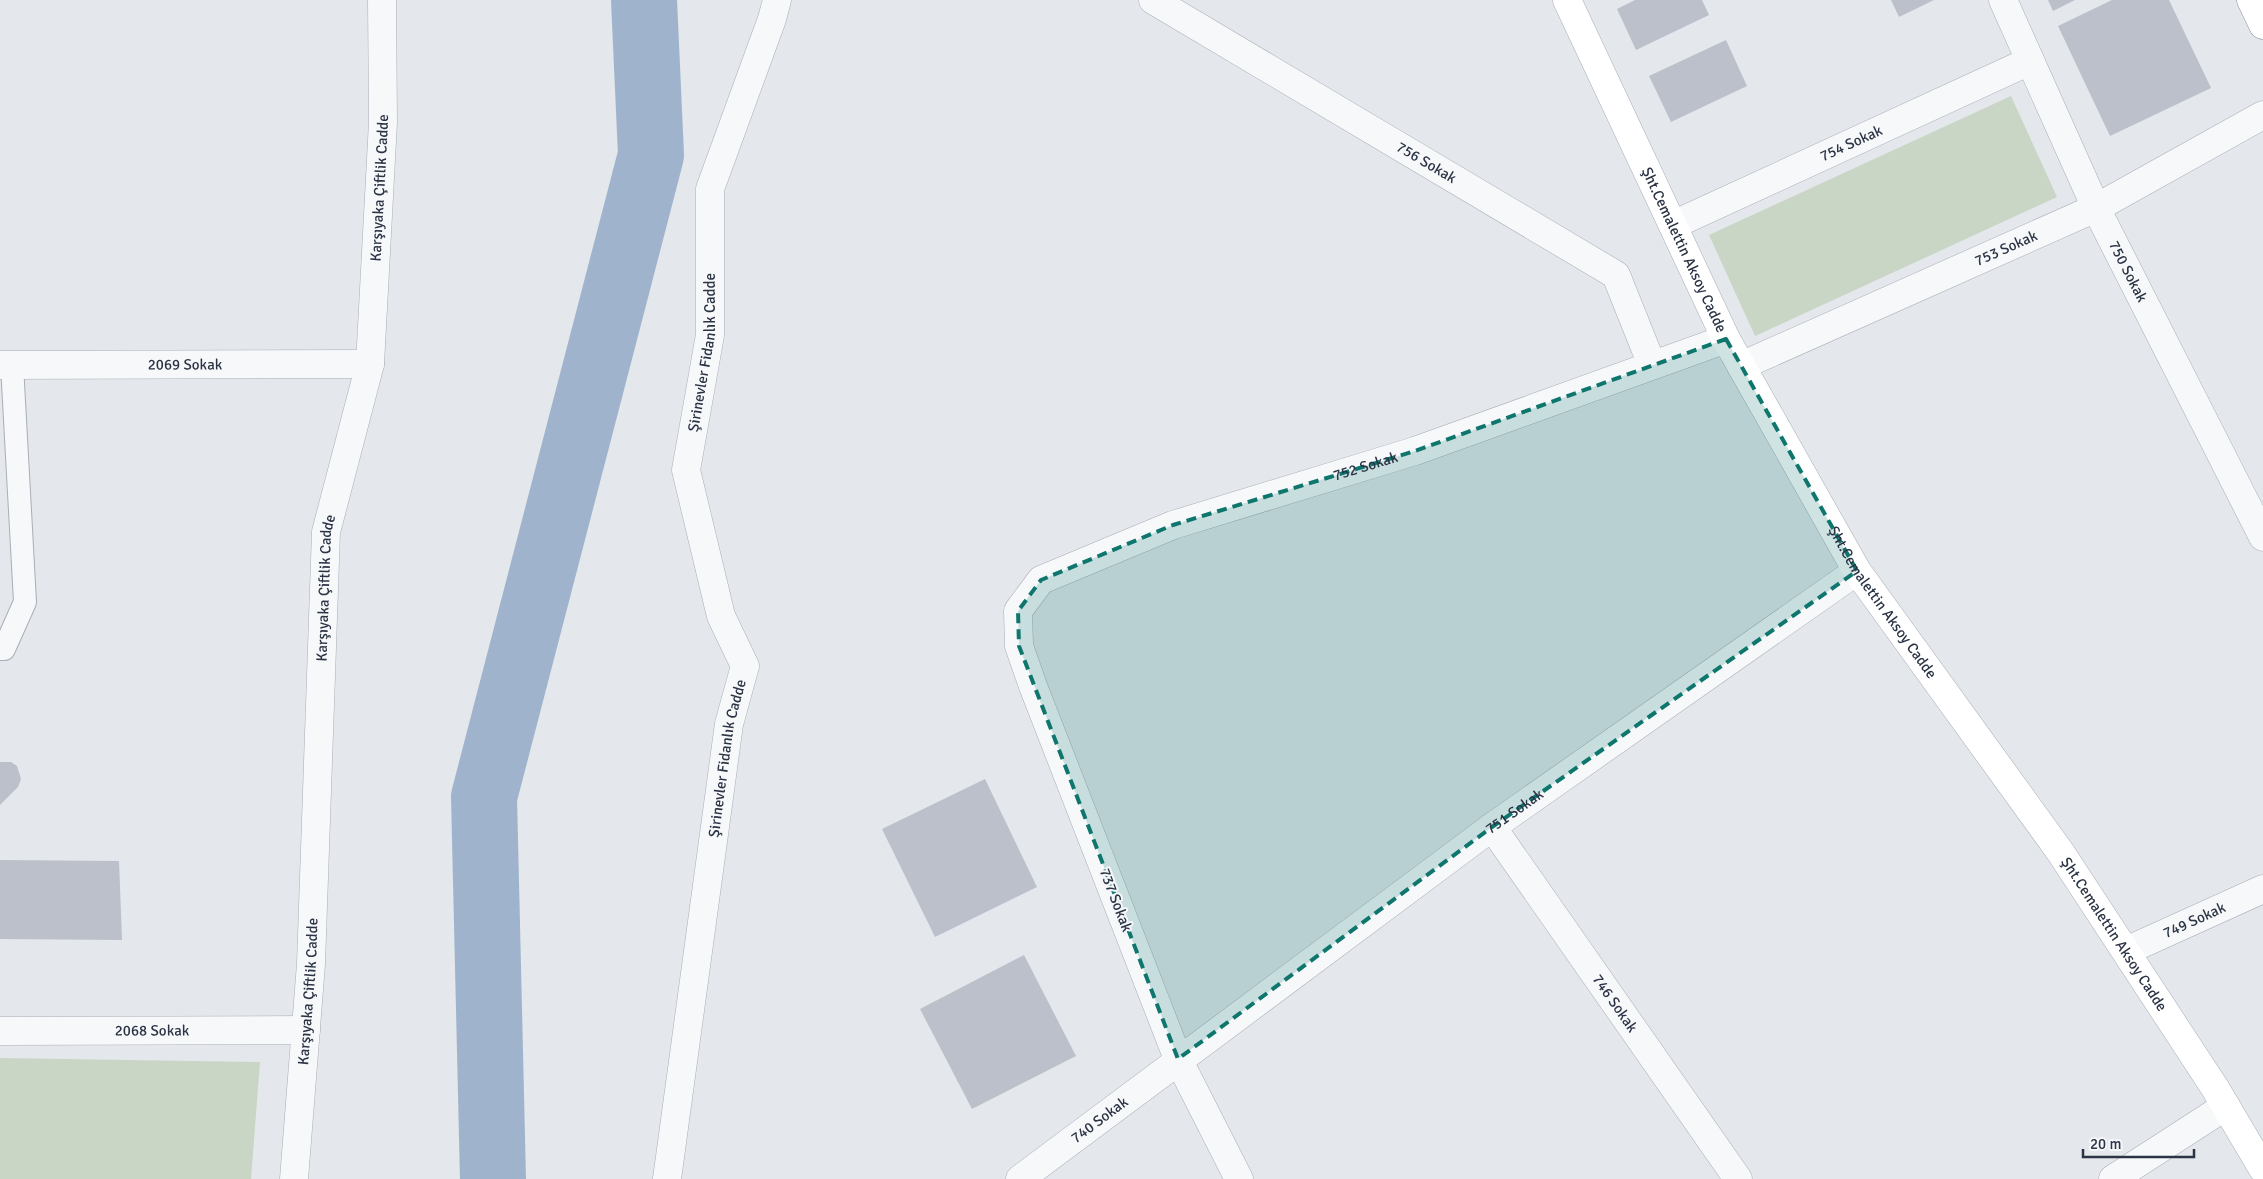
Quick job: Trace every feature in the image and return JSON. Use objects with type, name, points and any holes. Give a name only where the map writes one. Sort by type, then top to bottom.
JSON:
[{"type":"main road","name":"Şht.Cemalettin Aksoy Cadde","points":[[1567,0],[1726,339],[1857,571],[2061,853],[2226,1106],[2263,1169]]},
{"type":"main road","points":[[2252,0],[2263,25]]},
{"type":"street","name":"Karşıyaka Çiftlik Cadde","points":[[294,1179],[311,964],[326,532],[370,364],[383,122],[382,0]]},
{"type":"street","name":"Şirinevler Fidanlık Cadde","points":[[667,1179],[729,724],[745,666],[721,616],[686,470],[710,335],[710,189],[772,19],[777,0]]},
{"type":"street","name":"756 Sokak","points":[[1153,0],[1616,275],[1652,365]]},
{"type":"street","name":"750 Sokak","points":[[2003,0],[2096,208],[2263,537]]},
{"type":"street","name":"754 Sokak","points":[[1673,225],[2030,61]]},
{"type":"street","name":"753 Sokak","points":[[1741,366],[2096,208],[2263,115]]},
{"type":"street","name":"752 Sokak","points":[[1018,612],[1041,580],[1173,524],[1415,451],[1726,339]]},
{"type":"street","name":"2069 Sokak","points":[[6,365],[370,364]]},
{"type":"street","name":"751 Sokak","points":[[1178,1059],[1492,827],[1857,571]]},
{"type":"street","name":"737 Sokak","points":[[1018,612],[1019,646],[1032,686],[1178,1059],[1239,1179]]},
{"type":"street","name":"746 Sokak","points":[[1492,827],[1738,1179]]},
{"type":"street","name":"749 Sokak","points":[[2126,951],[2263,889]]},
{"type":"street","name":"2068 Sokak","points":[[0,1031],[306,1030]]},
{"type":"street","name":"740 Sokak","points":[[1020,1179],[1178,1059]]},
{"type":"street","points":[[2113,1179],[2226,1106]]},
{"type":"lane","points":[[0,649],[4,648],[25,602],[6,365]]},
{"type":"highlighted area","points":[[1726,339],[1857,571],[1492,827],[1178,1059],[1019,646],[1018,611],[1041,580],[1173,525],[1415,451]]},
{"type":"green space","points":[[2011,96],[2057,197],[1755,336],[1709,235]]},
{"type":"green space","points":[[0,1058],[260,1062],[251,1179],[0,1179]]},
{"type":"building","points":[[1635,0],[1702,0],[1709,15],[1636,50],[1617,9]]},
{"type":"building","points":[[1891,0],[1934,0],[1899,17]]},
{"type":"building","points":[[2048,0],[2075,0],[2053,11]]},
{"type":"building","points":[[2112,0],[2169,0],[2211,88],[2110,136],[2058,26]]},
{"type":"building","points":[[1726,40],[1747,86],[1671,122],[1649,76]]},
{"type":"building","points":[[0,762],[11,762],[17,766],[21,779],[18,787],[0,805]]},
{"type":"building","points":[[985,779],[1037,887],[935,937],[882,829]]},
{"type":"building","points":[[0,860],[119,861],[122,940],[0,939]]},
{"type":"building","points":[[1024,955],[1076,1056],[972,1109],[920,1009]]},
{"type":"waterway","points":[[493,1179],[484,797],[651,155],[644,0]]}]
